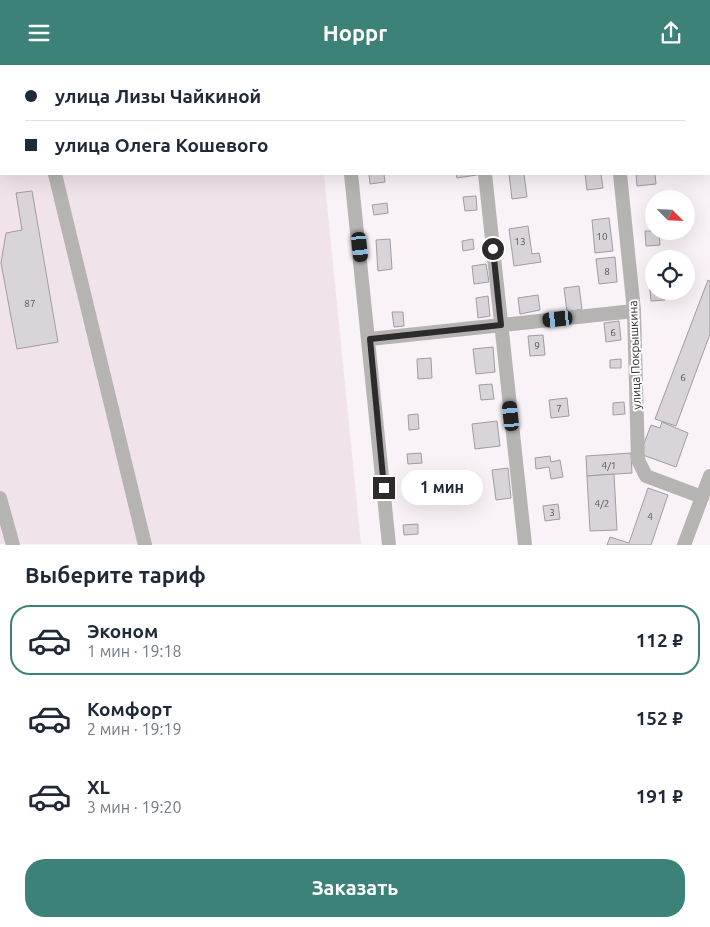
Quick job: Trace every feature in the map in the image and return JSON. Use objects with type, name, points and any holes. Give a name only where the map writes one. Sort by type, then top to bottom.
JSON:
[{"type":"street","points":[[56,175],[145,545]]},
{"type":"street","points":[[351,175],[370,339],[389,545]]},
{"type":"street","points":[[485,175],[524,545]]},
{"type":"street","name":"улица Покрышкина","points":[[620,175],[634,311],[638,460],[646,476],[702,497]]},
{"type":"street","points":[[370,339],[634,311]]},
{"type":"street","points":[[684,545],[710,476]]},
{"type":"street","points":[[0,497],[12,545]]},
{"type":"shaded area","points":[[0,175],[324,175],[361,544],[0,544]]},
{"type":"building","points":[[369,175],[384,175],[385,182],[370,184]]},
{"type":"building","points":[[456,175],[477,175],[457,178]]},
{"type":"building","points":[[509,175],[524,175],[527,197],[512,199]]},
{"type":"building","points":[[585,175],[601,175],[603,188],[587,190]]},
{"type":"building","points":[[636,175],[655,175],[656,184],[637,186]]},
{"type":"building","points":[[32,191],[58,342],[17,349],[1,263],[6,233],[22,230],[16,193]]},
{"type":"building","points":[[476,196],[477,210],[465,211],[463,197]]},
{"type":"building","points":[[387,203],[388,213],[374,215],[372,205]]},
{"type":"building","points":[[609,218],[613,251],[595,253],[592,220]]},
{"type":"building","points":[[528,226],[532,254],[539,253],[541,262],[514,266],[509,229]]},
{"type":"building","points":[[390,239],[392,269],[378,271],[376,240]]},
{"type":"building","points":[[473,239],[474,249],[463,251],[462,241]]},
{"type":"building","points":[[646,240],[660,240],[660,245],[646,246]]},
{"type":"building","points":[[615,257],[617,282],[599,284],[596,259]]},
{"type":"building","points":[[486,264],[489,282],[474,284],[472,266]]},
{"type":"building","points":[[708,280],[710,281],[710,334],[676,426],[655,419]]},
{"type":"building","points":[[579,286],[582,309],[567,312],[564,288]]},
{"type":"building","points":[[538,295],[540,310],[520,314],[518,298]]},
{"type":"building","points":[[488,296],[490,316],[478,318],[476,298]]},
{"type":"building","points":[[392,312],[403,312],[404,326],[394,327]]},
{"type":"building","points":[[619,321],[621,340],[606,342],[604,323]]},
{"type":"building","points":[[543,335],[545,355],[530,356],[528,336]]},
{"type":"building","points":[[493,347],[495,372],[476,374],[473,349]]},
{"type":"building","points":[[431,358],[432,378],[418,379],[417,359]]},
{"type":"building","points":[[621,359],[621,368],[610,368],[610,360]]},
{"type":"building","points":[[492,384],[494,399],[481,400],[479,385]]},
{"type":"building","points":[[567,398],[569,416],[551,418],[549,400]]},
{"type":"building","points":[[624,402],[625,414],[613,415],[613,403]]},
{"type":"building","points":[[418,414],[419,429],[409,430],[408,415]]},
{"type":"building","points":[[497,421],[500,446],[475,449],[472,424]]},
{"type":"building","points":[[662,422],[688,433],[676,467],[640,454],[651,425],[660,428]]},
{"type":"building","points":[[421,453],[422,463],[408,464],[407,454]]},
{"type":"building","points":[[631,453],[632,473],[587,476],[586,456]]},
{"type":"building","points":[[550,456],[551,462],[560,460],[563,477],[551,479],[549,467],[536,469],[535,458]]},
{"type":"building","points":[[508,468],[511,498],[496,500],[492,470]]},
{"type":"building","points":[[614,474],[617,530],[590,531],[587,476]]},
{"type":"building","points":[[648,488],[668,495],[651,545],[607,545],[610,537],[629,543]]},
{"type":"building","points":[[558,504],[560,519],[545,521],[543,506]]},
{"type":"building","points":[[418,524],[418,534],[404,535],[403,525]]},
{"type":"route","points":[[384,488],[370,339],[501,325],[493,249]]}]
